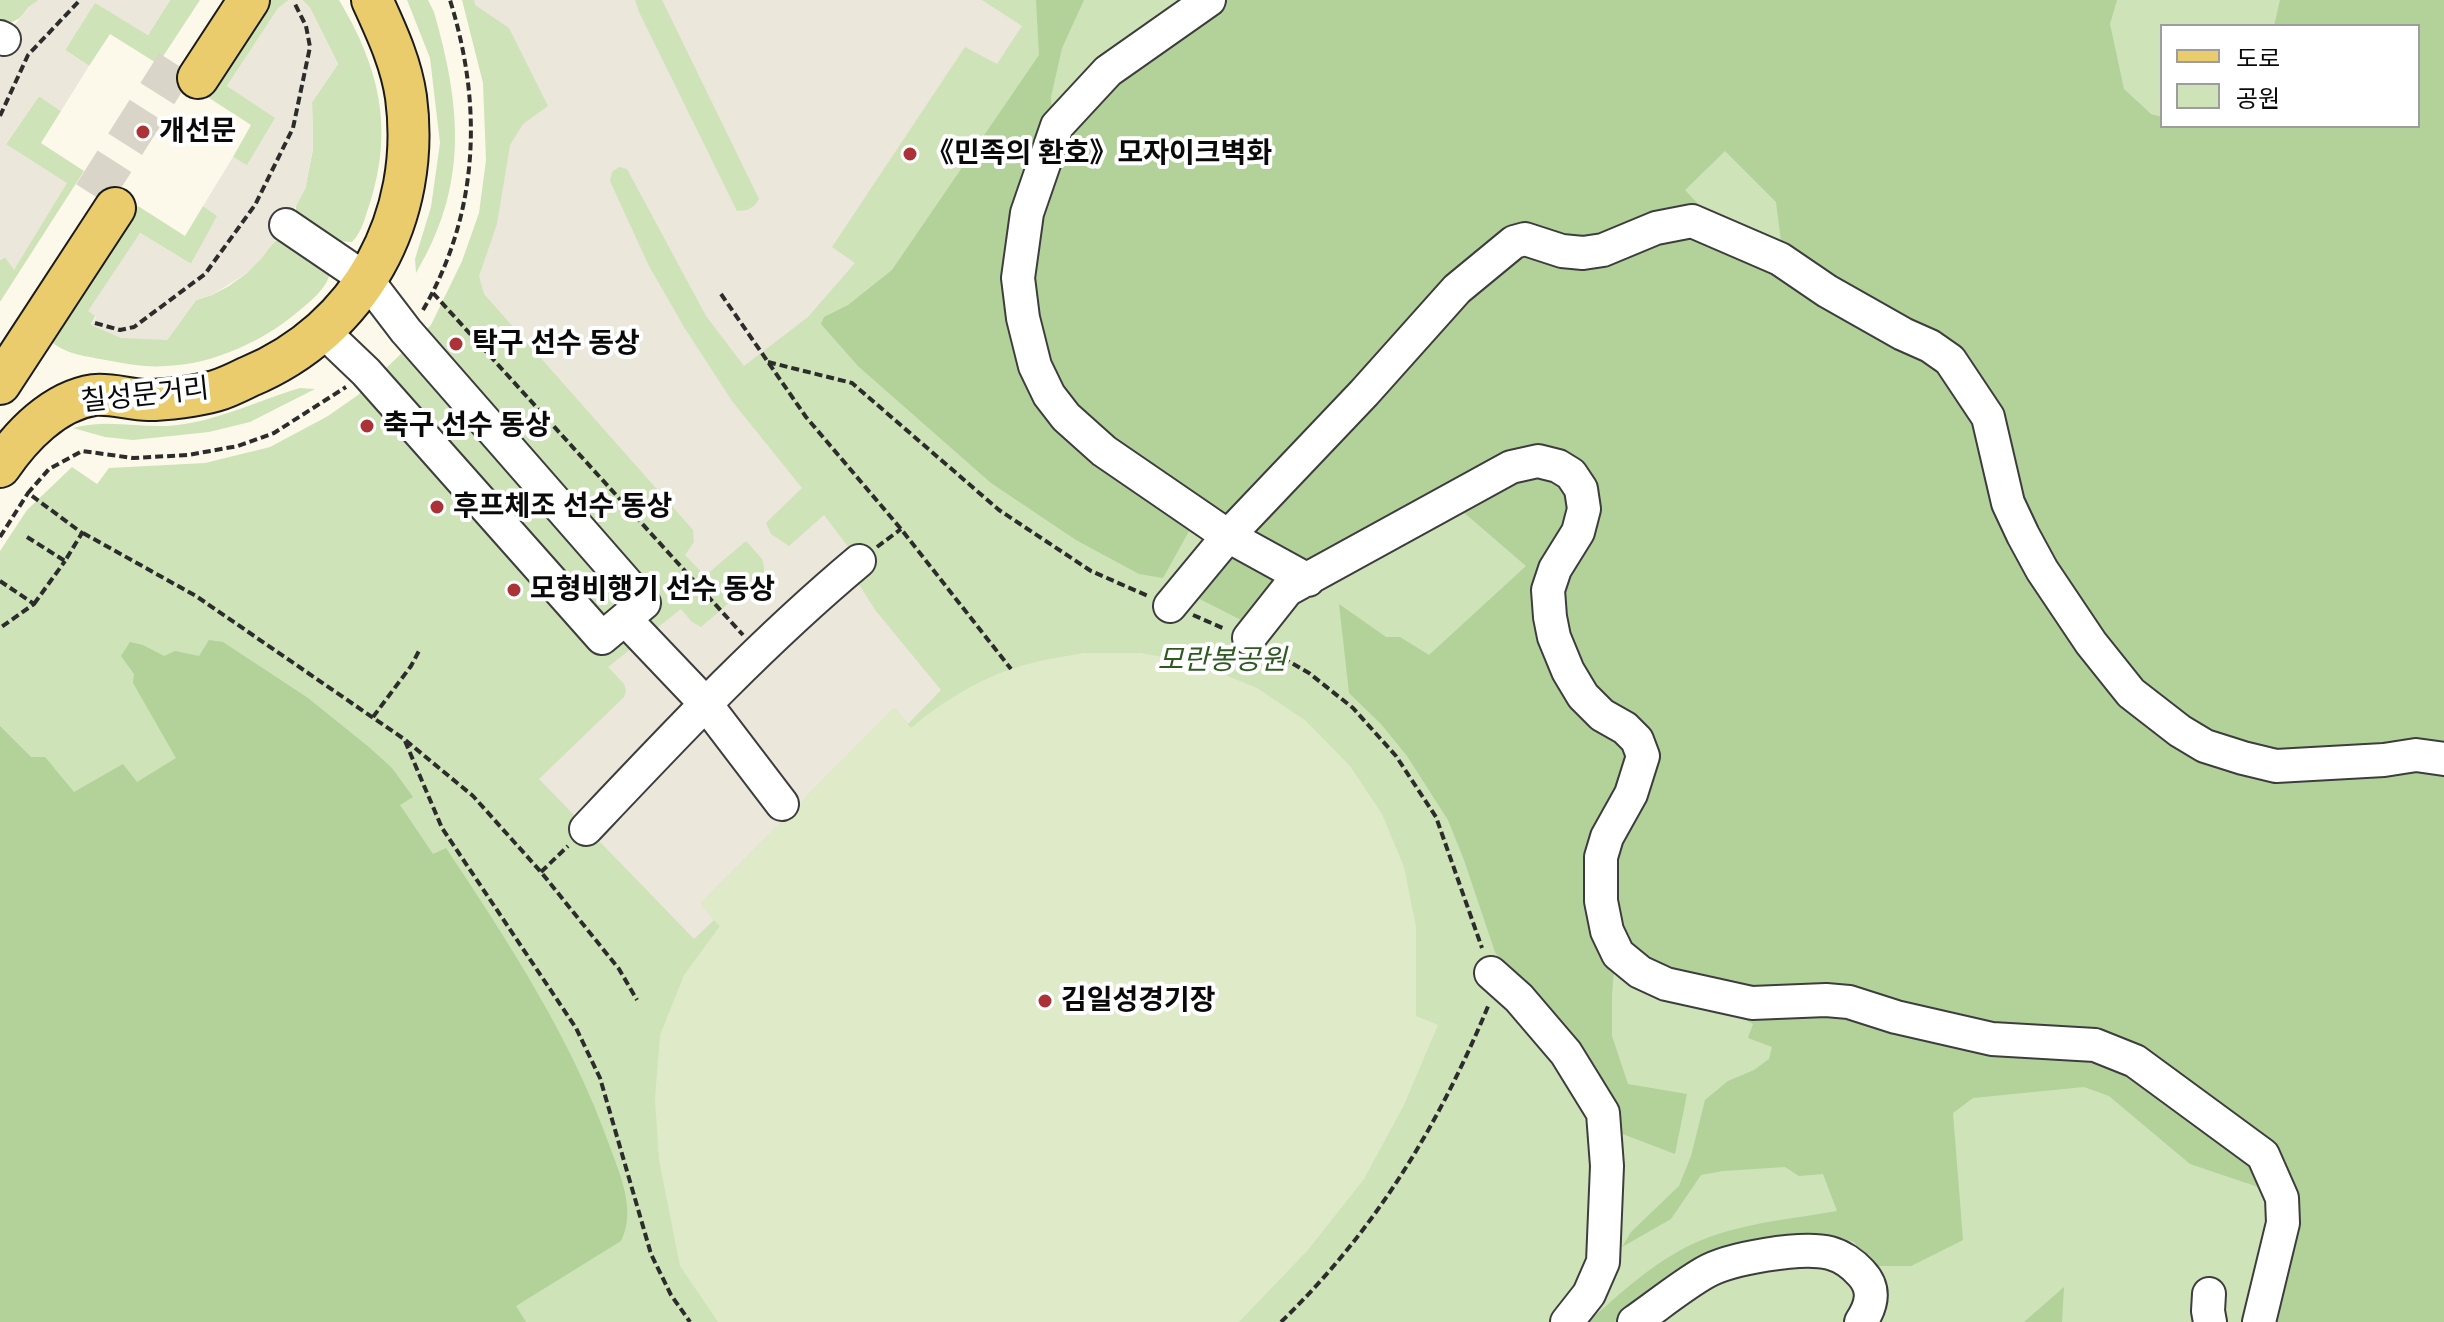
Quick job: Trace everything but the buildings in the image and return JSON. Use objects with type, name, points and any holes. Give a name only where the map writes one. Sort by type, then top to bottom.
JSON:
[{"type":"main road","points":[[218,0],[187,71],[249,0]]},
{"type":"main road","name":"칠성문거리","points":[[14,480],[12,449],[55,409],[94,395],[150,400],[215,391],[279,364],[323,331],[367,280],[387,243],[400,206],[407,170],[409,134],[406,94],[393,46],[372,0]]},
{"type":"main road","points":[[0,333],[104,202],[0,384]]},
{"type":"lane","points":[[1209,0],[1108,71],[1057,126],[1027,213],[1018,278],[1023,318],[1035,366],[1049,395],[1066,417],[1104,451],[1228,536],[1308,580]]},
{"type":"lane","points":[[1170,606],[1228,536],[1364,393],[1457,289],[1514,242],[1525,239],[1562,251],[1583,253],[1603,250],[1656,228],[1692,221],[1780,259],[1827,291],[1930,346],[1950,360],[1988,417],[2008,503],[2042,570],[2091,643],[2131,693],[2180,731],[2205,746],[2276,766],[2384,760],[2416,755],[2444,759]]},
{"type":"lane","points":[[286,225],[367,280],[406,331],[644,603],[602,638],[366,372],[323,331]]},
{"type":"lane","points":[[1249,638],[1287,590],[1511,467],[1538,461],[1558,466],[1571,474],[1581,489],[1584,509],[1578,532],[1555,569],[1548,590],[1554,637],[1568,671],[1583,696],[1602,715],[1625,728],[1637,740],[1643,756],[1631,794],[1607,837],[1601,857],[1601,901],[1607,931],[1618,954],[1640,972],[1666,984],[1752,1003],[1849,1002],[1896,1017],[1992,1039],[2095,1045],[2135,1061],[2263,1155],[2282,1198],[2283,1223],[2259,1322]]},
{"type":"lane","points":[[586,829],[705,703],[815,597],[859,561]]},
{"type":"lane","points":[[625,619],[705,703],[782,804]]},
{"type":"lane","points":[[1490,988],[1519,998],[1566,1053],[1603,1113],[1607,1166],[1603,1262],[1589,1294],[1567,1322]]},
{"type":"lane","points":[[1634,1322],[1704,1273],[1725,1263],[1806,1251],[1837,1255],[1868,1281],[1872,1302],[1861,1322]]},
{"type":"path","points":[[0,116],[28,55],[80,0]]},
{"type":"path","points":[[95,323],[120,330],[134,327],[205,274],[255,205],[293,128],[310,47],[306,26],[295,4]]},
{"type":"path","points":[[433,293],[758,652]]},
{"type":"path","points":[[721,294],[806,417],[901,529],[1011,669]]},
{"type":"path","points":[[768,362],[852,383],[999,510],[1091,571],[1249,638],[1309,673],[1353,708],[1396,756],[1436,817],[1490,988],[1468,1054],[1408,1167],[1334,1266],[1281,1322]]},
{"type":"path","points":[[0,537],[14,480]]},
{"type":"path","points":[[886,540],[901,529]]},
{"type":"path","points":[[82,533],[196,596],[404,739],[473,796],[541,872],[619,969],[637,1000]]},
{"type":"path","points":[[27,537],[56,556]]},
{"type":"path","points":[[0,628],[34,604],[65,561]]},
{"type":"path","points":[[0,581],[34,604]]},
{"type":"path","points":[[373,717],[420,649]]},
{"type":"path","points":[[404,739],[442,828],[576,1028],[600,1078],[651,1254],[671,1295],[690,1322]]},
{"type":"path","points":[[541,872],[555,859]]},
{"type":"green space","points":[[0,0],[39,0],[17,20],[0,23]]},
{"type":"green space","points":[[170,0],[200,0],[158,64],[110,34],[89,66],[65,50],[95,2],[148,35]]},
{"type":"green space","points":[[267,0],[289,0],[278,9],[227,86],[276,117],[247,166],[233,157],[251,125],[206,96]]},
{"type":"green space","points":[[302,0],[339,0],[364,49],[378,98],[381,149],[377,175],[363,223],[352,242],[333,241],[301,223],[296,212],[296,205],[305,189],[313,149],[312,102],[338,64],[310,8]]},
{"type":"green space","points":[[407,0],[428,0],[434,12],[450,80],[454,113],[455,145],[445,208],[416,273],[415,259],[431,207],[440,143],[430,58]]},
{"type":"green space","name":"모란봉공원","points":[[462,0],[2444,0],[2444,1322],[0,1322],[0,551],[27,510],[72,467],[97,484],[109,468],[205,463],[270,447],[328,416],[358,395],[431,325],[462,261],[479,213],[486,160],[483,83]]},
{"type":"green space","points":[[1036,0],[1084,0],[1062,48],[1051,97],[1052,119],[1021,209],[1030,369],[1194,522],[1163,578],[1139,574],[1076,540],[991,483],[858,366],[821,324],[824,317],[848,305],[892,270],[1039,55]]},
{"type":"green space","points":[[1223,0],[2117,0],[2110,24],[2124,89],[2151,114],[2160,116],[2160,128],[2420,128],[2420,24],[2274,24],[2280,0],[2444,0],[2444,755],[2244,753],[2157,706],[2027,532],[1995,414],[1793,258],[1781,241],[1776,202],[1725,151],[1685,190],[1699,205],[1689,216],[1600,245],[1526,234],[1228,525],[1057,396],[1025,281],[1065,133],[1116,76]]},
{"type":"green space","points":[[39,96],[61,111],[41,143],[84,171],[0,302],[0,260],[5,257],[15,270],[6,144]]},
{"type":"green space","points":[[138,206],[185,236],[203,206],[218,216],[191,264],[140,233],[91,324],[167,340],[196,300],[229,286],[247,273],[275,241],[289,239],[330,272],[329,278],[314,298],[271,331],[203,361],[142,366],[87,357],[61,348],[50,340],[51,334]]},
{"type":"green space","points":[[1660,233],[1716,236],[1959,380],[2038,576],[2202,750],[2444,766],[2444,1322],[2273,1322],[2285,1183],[2135,1051],[1753,998],[1623,953],[1608,860],[1646,769],[1607,712],[1554,614],[1579,540],[1560,459],[1317,572],[1241,532],[1499,259]]},
{"type":"green space","points":[[300,388],[315,389],[250,422],[209,432],[133,440],[105,437],[73,428],[96,424],[184,424],[218,416]]},
{"type":"green space","points":[[1527,467],[1578,492],[1545,615],[1634,745],[1614,814],[1612,1036],[1628,1084],[1687,1094],[1675,1154],[1620,1133],[1495,952],[1448,820],[1407,756],[1381,724],[1349,693],[1339,604],[1386,637],[1400,637],[1429,655],[1526,566],[1454,504]]},
{"type":"green space","points":[[1231,543],[1288,574],[1249,624],[1188,593]]},
{"type":"green space","points":[[209,640],[223,642],[308,698],[392,768],[413,797],[400,805],[433,854],[446,848],[516,956],[577,1068],[595,1107],[622,1182],[627,1206],[625,1230],[621,1241],[516,1306],[526,1322],[0,1322],[0,726],[31,757],[45,757],[74,792],[123,764],[137,782],[176,758],[133,683],[134,674],[121,656],[130,642],[164,656],[175,651],[199,656]]},
{"type":"green space","name":"김일성경기장","points":[[1083,653],[1141,653],[1199,664],[1257,688],[1306,721],[1350,766],[1382,814],[1404,867],[1416,927],[1416,1016],[1438,1025],[1404,1105],[1364,1179],[1308,1250],[1239,1322],[718,1322],[680,1266],[659,1160],[655,1099],[660,1035],[684,975],[720,926],[699,905],[894,708],[911,728],[949,700],[991,677],[1029,664]]},
{"type":"green space","points":[[1827,1007],[2095,1052],[2260,1160],[2267,1190],[2190,1164],[2109,1096],[2084,1087],[1973,1098],[1953,1113],[1963,1240],[1911,1266],[1871,1266],[1854,1242],[1839,1237],[1716,1256],[1615,1322],[1588,1322],[1647,1272],[1697,1242],[1745,1227],[1837,1211],[1823,1174],[1799,1176],[1785,1167],[1723,1171],[1701,1175],[1671,1219],[1622,1247],[1631,1232],[1679,1186],[1691,1156],[1705,1100],[1728,1081],[1754,1070],[1769,1059],[1772,1047],[1748,1038],[1753,1024],[1742,1018],[1748,1009]]},
{"type":"green space","points":[[2064,1287],[2062,1322],[2024,1322]]},
{"type":"shaded area","points":[[39,0],[170,0],[148,35],[95,3],[65,50],[89,66],[61,111],[39,96],[6,144],[67,183],[14,270],[5,257],[0,260],[0,45],[28,7]]},
{"type":"shaded area","points":[[289,0],[302,0],[310,8],[338,64],[312,102],[313,149],[305,189],[286,225],[247,273],[212,295],[196,300],[167,340],[121,338],[91,325],[96,317],[88,311],[140,233],[191,264],[217,216],[203,206],[233,157],[247,165],[275,118],[227,86],[278,8]]},
{"type":"shaded area","points":[[474,0],[635,0],[737,211],[747,210],[759,199],[662,0],[982,0],[1022,26],[997,64],[965,47],[832,247],[855,263],[808,317],[744,366],[706,316],[627,169],[619,167],[612,172],[610,181],[649,266],[684,327],[732,401],[802,488],[766,523],[771,534],[789,546],[824,515],[859,561],[856,580],[876,611],[941,690],[908,724],[894,708],[700,904],[714,920],[694,939],[539,779],[624,697],[624,684],[608,667],[681,609],[701,627],[764,573],[764,566],[762,559],[746,541],[705,576],[685,555],[694,542],[693,530],[484,294],[479,276],[497,224],[510,145],[523,124],[548,106],[509,28],[475,5]]},
{"type":"tunnel","points":[[93,195],[176,64]]},
{"type":"place","name":"개선문","points":[[143,132]]},
{"type":"place","name":"《민족의 환호》모자이크벽화","points":[[910,154]]},
{"type":"place","name":"탁구 선수 동상","points":[[456,344]]},
{"type":"place","name":"축구 선수 동상","points":[[367,426]]},
{"type":"place","name":"후프체조 선수 동상","points":[[437,507]]},
{"type":"place","name":"모형비행기 선수 동상","points":[[514,590]]},
{"type":"place","name":"김일성경기장","points":[[1045,1001]]}]
